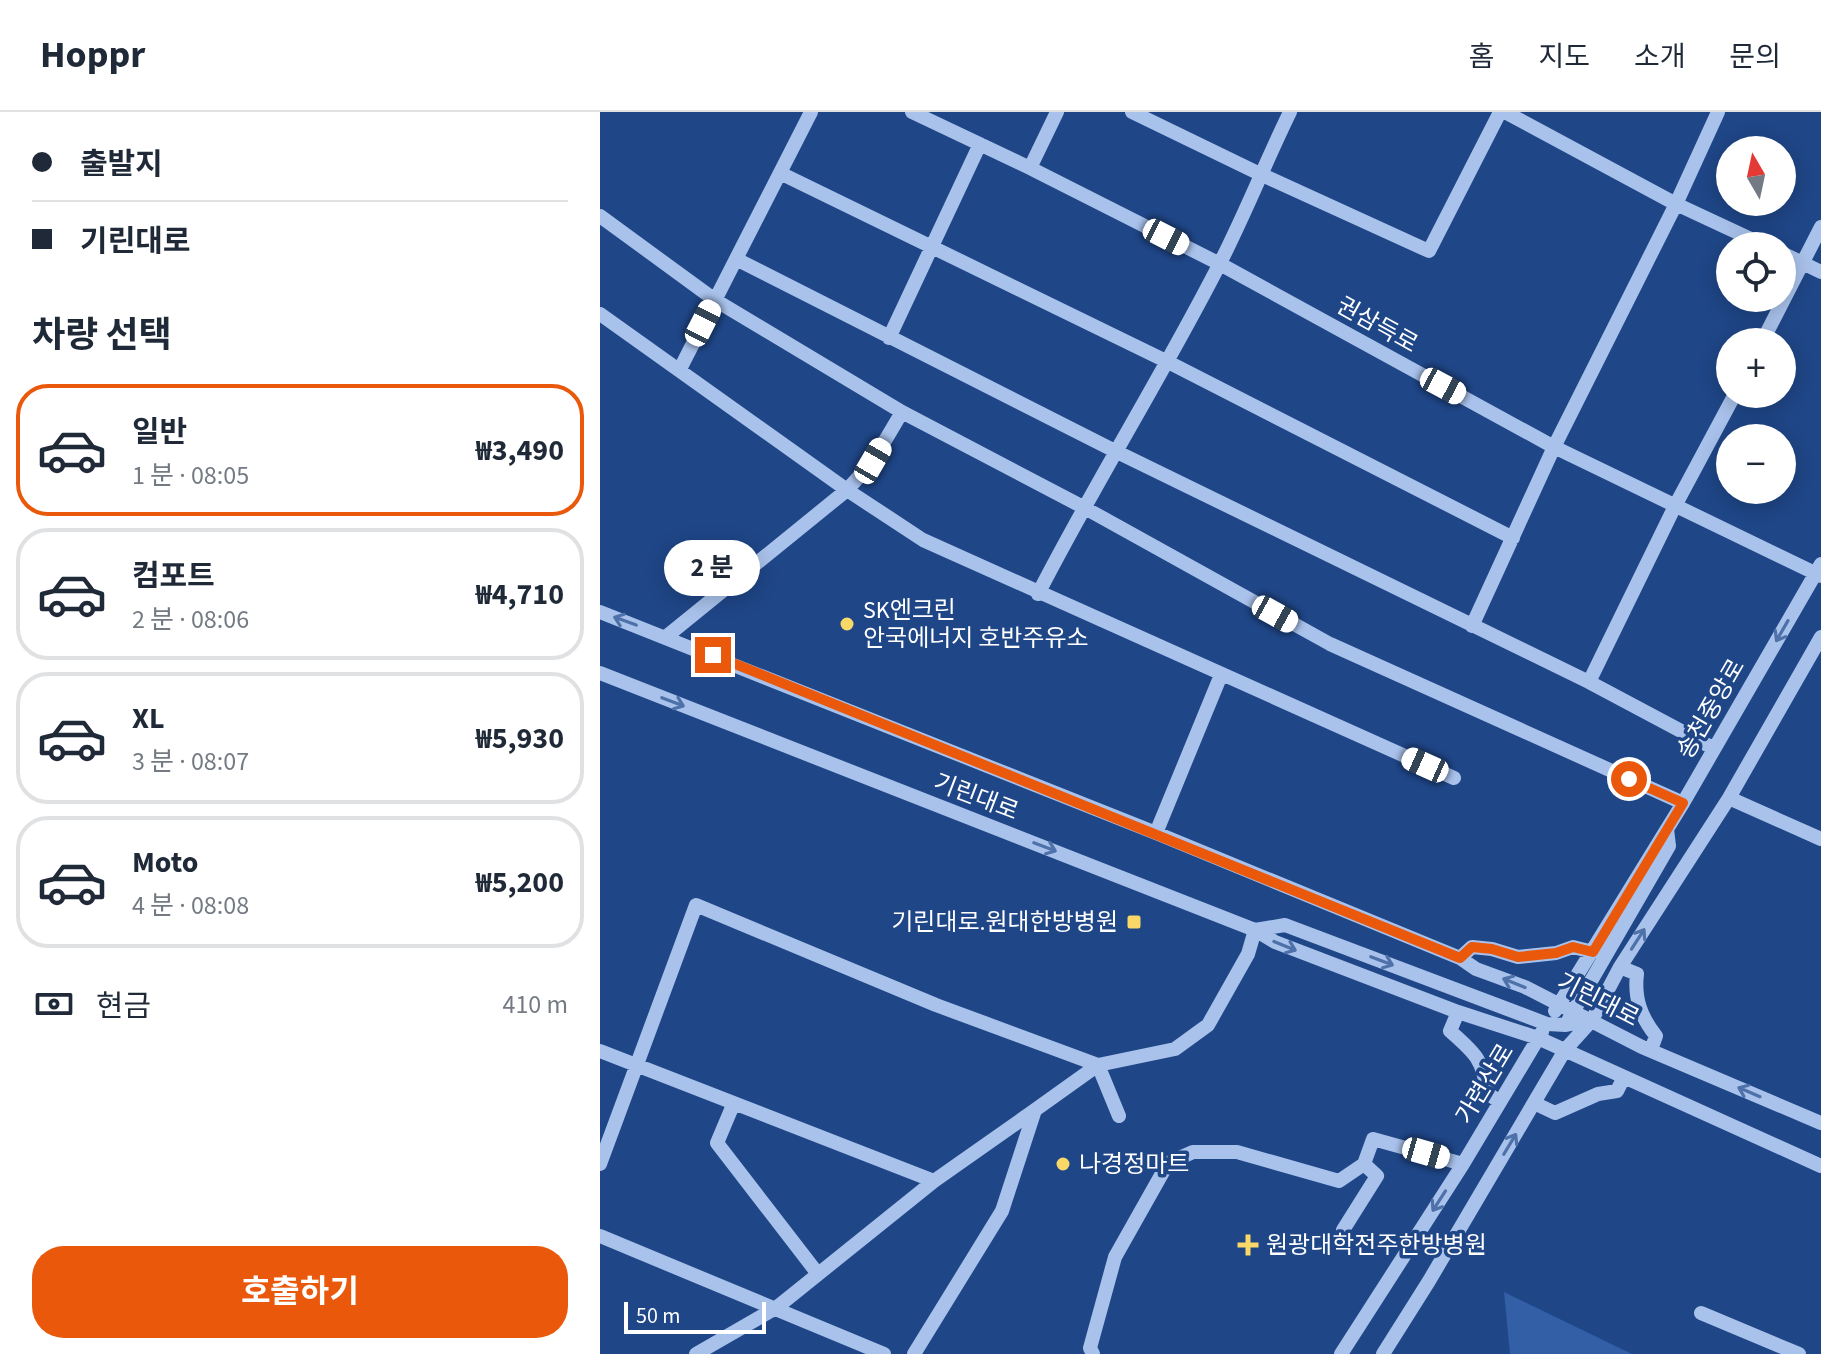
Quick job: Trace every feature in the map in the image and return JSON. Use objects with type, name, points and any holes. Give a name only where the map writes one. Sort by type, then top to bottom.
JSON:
[{"type":"street","points":[[680,369],[811,112]]},
{"type":"street","name":"권삼득로","points":[[912,112],[1220,264],[1554,447],[1819,571]]},
{"type":"street","points":[[1030,168],[1057,112]]},
{"type":"street","points":[[1132,112],[1429,251],[1503,112],[1676,204],[1736,232]]},
{"type":"street","points":[[1038,594],[1083,507],[1168,362],[1220,264],[1290,112]]},
{"type":"street","points":[[1472,626],[1554,447],[1676,204],[1718,112]]},
{"type":"street","points":[[889,338],[980,144]]},
{"type":"street","points":[[780,173],[1168,362],[1513,538]]},
{"type":"street","points":[[600,216],[715,300],[902,412],[1083,507],[1330,644],[1683,803]]},
{"type":"street","points":[[1770,328],[1821,227]]},
{"type":"street","points":[[736,259],[1115,451],[1589,682],[1713,748]]},
{"type":"street","points":[[1796,260],[1821,272]]},
{"type":"street","points":[[600,314],[847,490],[923,540],[1454,778]]},
{"type":"street","points":[[1589,682],[1675,506],[1728,408]]},
{"type":"street","points":[[667,636],[847,490],[873,461],[902,412]]},
{"type":"street","name":"송천중앙로","points":[[1538,1038],[1547,1024],[1566,1014],[1593,952],[1819,571]]},
{"type":"street","name":"기린대로","points":[[600,612],[667,636],[1460,958],[1476,969],[1525,987],[1566,1014],[1592,1020],[1651,1050],[1821,1123]]},
{"type":"street","points":[[1383,1354],[1565,1050],[1592,1020],[1620,967],[1729,798],[1821,637]]},
{"type":"street","name":"기린대로","points":[[600,673],[1255,930],[1275,942],[1458,1012],[1538,1038],[1821,1166]]},
{"type":"street","points":[[1156,833],[1221,675]]},
{"type":"street","points":[[1729,798],[1821,839]]},
{"type":"street","points":[[1565,1050],[1566,1014],[1669,846],[1667,829]]},
{"type":"street","points":[[600,1164],[696,905],[936,1005],[1098,1065],[1119,1116]]},
{"type":"street","points":[[696,1354],[776,1308],[934,1181],[1098,1065],[1175,1049],[1208,1025],[1248,954],[1255,930],[1285,925],[1547,1024]]},
{"type":"street","points":[[1460,958],[1472,947],[1518,957],[1556,953],[1573,947],[1593,952]]},
{"type":"street","points":[[1620,967],[1637,974],[1637,1001],[1643,1019],[1656,1036],[1651,1050]]},
{"type":"street","points":[[1458,1012],[1450,1031],[1473,1051],[1485,1069],[1487,1093],[1500,1102]]},
{"type":"street","name":"가련산로","points":[[1341,1354],[1463,1164],[1538,1038]]},
{"type":"street","points":[[600,1051],[934,1181]]},
{"type":"street","points":[[1534,1103],[1555,1113],[1598,1094],[1617,1091],[1623,1079]]},
{"type":"street","points":[[733,1105],[717,1143],[818,1274]]},
{"type":"street","points":[[914,1354],[1002,1211],[1035,1110]]},
{"type":"street","points":[[1093,1354],[1090,1348],[1115,1257],[1168,1163],[1193,1152],[1237,1152],[1339,1181],[1364,1164],[1373,1139],[1463,1164]]},
{"type":"street","points":[[1343,1230],[1377,1176],[1364,1164]]},
{"type":"street","points":[[600,1236],[884,1354]]},
{"type":"street","points":[[1701,1313],[1799,1354]]},
{"type":"shaded area","points":[[1504,1292],[1632,1354],[1510,1354]]},
{"type":"place","name":"SK엔크린 안국에너지 호반주유소","points":[[847,624]]},
{"type":"place","name":"기린대로.원대한방병원","points":[[1134,922]]},
{"type":"place","name":"나경정마트","points":[[1063,1164]]},
{"type":"place","name":"원광대학전주한방병원","points":[[1248,1245]]},
{"type":"route","points":[[713,655],[1460,958],[1472,947],[1518,957],[1556,953],[1573,947],[1593,952],[1683,803],[1629,779]]}]
